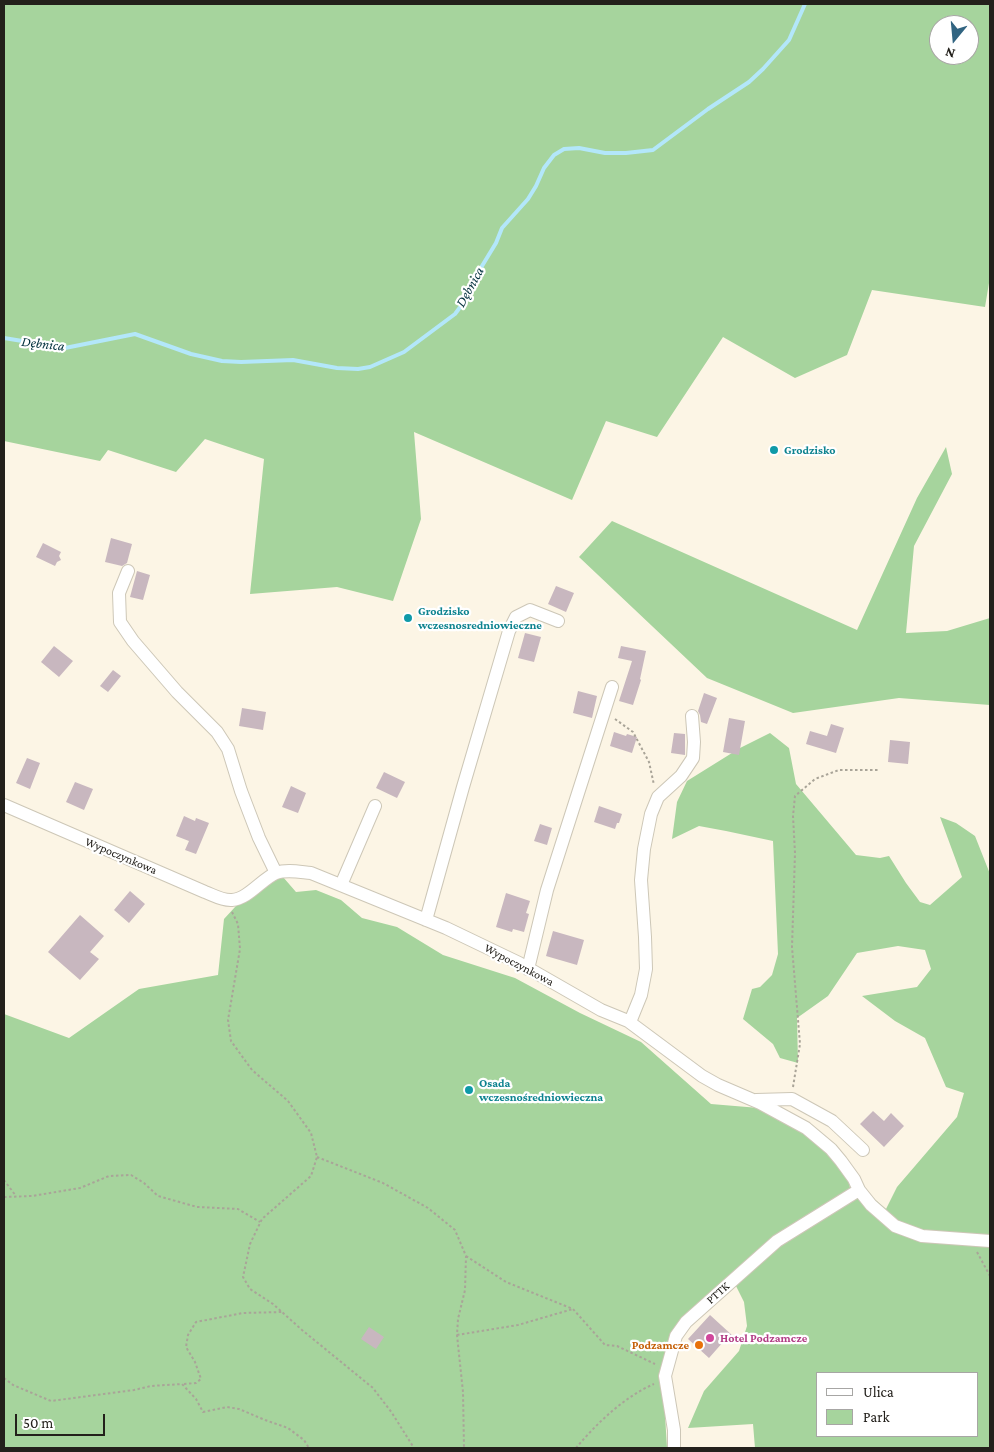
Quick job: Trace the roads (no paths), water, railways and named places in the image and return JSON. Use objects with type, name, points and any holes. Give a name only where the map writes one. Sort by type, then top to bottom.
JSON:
[{"type":"street","points":[[128,572],[119,593],[120,622],[133,641],[177,692],[217,732],[228,749],[258,838],[276,873]]},
{"type":"street","points":[[426,920],[509,631],[516,617],[530,610],[558,621]]},
{"type":"street","points":[[528,969],[547,890],[612,687]]},
{"type":"street","points":[[630,1022],[641,996],[646,969],[641,880],[644,849],[651,814],[658,797],[681,776],[693,758],[692,716]]},
{"type":"street","name":"Wypoczynkowa","points":[[4,805],[225,900],[233,900],[242,896],[276,873],[290,871],[311,873],[454,932],[528,969],[601,1010],[630,1022],[702,1076],[754,1100],[806,1128],[842,1161],[870,1205],[895,1226],[922,1236],[990,1241]]},
{"type":"street","points":[[342,885],[375,806]]},
{"type":"street","points":[[754,1100],[792,1099],[832,1121],[863,1150]]},
{"type":"street","name":"PTTK","points":[[674,1448],[674,1430],[666,1374],[676,1336],[686,1322],[777,1241],[859,1190]]},
{"type":"waterway","name":"Dębnica","points":[[4,338],[65,348],[135,334],[191,354],[222,361],[293,360],[337,368],[358,369],[370,367],[404,352],[455,314],[464,302],[496,243],[502,228],[528,199],[544,168],[554,155],[564,149],[579,148],[605,153],[653,150],[708,109],[749,82],[763,69],[789,40],[805,4]]},
{"type":"place","name":"Grodzisko","points":[[774,450]]},
{"type":"place","name":"Grodzisko wczesnosredniowieczne","points":[[408,618]]},
{"type":"place","name":"Osada wczesnośredniowieczna","points":[[469,1090]]},
{"type":"place","name":"Hotel Podzamcze","points":[[710,1338]]},
{"type":"place","name":"Podzamcze","points":[[699,1345]]}]
